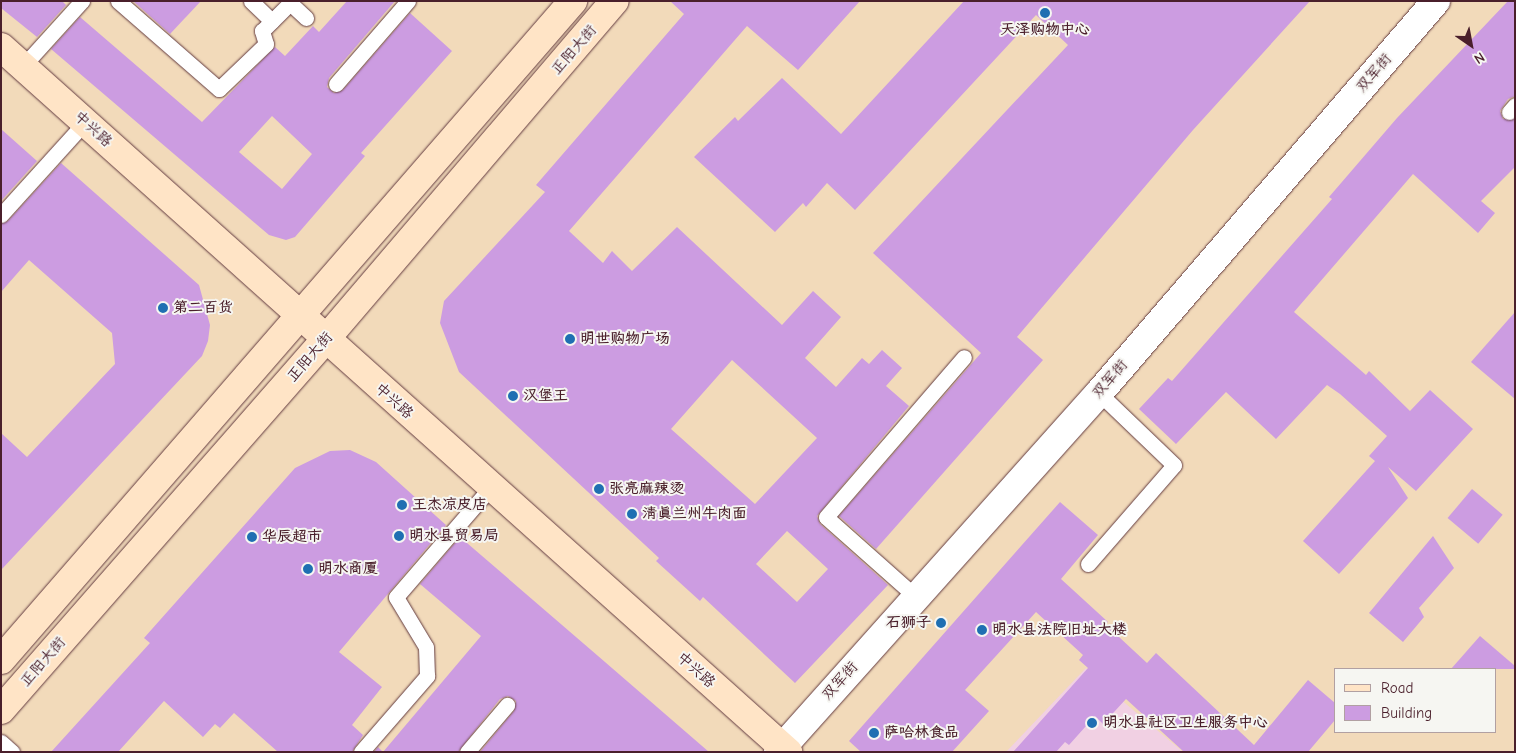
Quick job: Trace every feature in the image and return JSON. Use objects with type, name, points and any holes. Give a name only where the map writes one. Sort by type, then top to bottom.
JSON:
[{"type":"main road","name":"正阳大街","points":[[1,710],[325,340],[615,1]]},
{"type":"main road","points":[[1,660],[300,318],[569,3]]},
{"type":"main road","name":"中兴路","points":[[1,47],[300,318],[783,750]]},
{"type":"street","name":"双军街","points":[[783,750],[916,596],[1099,393],[1436,1]]},
{"type":"lane","points":[[24,66],[82,1]]},
{"type":"lane","points":[[118,1],[219,89],[266,44],[262,31],[290,3],[306,18]]},
{"type":"lane","points":[[251,1],[272,22]]},
{"type":"lane","points":[[336,84],[408,1]]},
{"type":"lane","points":[[1,215],[85,122]]},
{"type":"lane","points":[[916,596],[826,517],[964,357]]},
{"type":"lane","points":[[1088,564],[1174,465],[1099,393]]},
{"type":"lane","points":[[361,752],[427,676],[426,647],[396,597],[491,487]]},
{"type":"lane","points":[[468,752],[507,705]]},
{"type":"lane","points":[[1,742],[12,752]]},
{"type":"shaded area","name":"明水县社区卫生服务中心","points":[[1086,668],[1113,693],[1183,752],[1006,752]]},
{"type":"building","points":[[1,1],[62,1],[66,5],[37,37],[1,8]]},
{"type":"building","points":[[133,1],[201,1],[170,34]]},
{"type":"building","points":[[347,1],[395,1],[329,78],[327,87],[334,93],[343,90],[410,13],[452,51],[361,153],[365,156],[295,237],[286,240],[269,235],[51,49],[80,17],[202,122],[275,47],[285,56],[313,26],[319,32]],"holes":[[[272,116],[312,154],[282,189],[239,152]]]},
{"type":"building","points":[[670,1],[860,1],[798,70],[747,26],[569,231],[603,263],[612,251],[632,271],[677,227],[782,325],[813,291],[841,317],[805,358],[836,387],[862,358],[869,364],[882,350],[902,368],[886,386],[909,406],[817,516],[820,524],[888,585],[795,683],[703,597],[700,601],[656,561],[659,558],[459,372],[440,323],[444,301],[545,192],[536,185],[684,14]],"holes":[[[732,360],[817,438],[755,504],[671,429]],[[787,531],[828,569],[797,602],[756,564]]]},
{"type":"building","points":[[964,1],[1310,1],[1193,130],[1017,337],[1043,360],[876,549],[839,516],[981,353],[873,253],[1068,45],[1036,15],[855,210],[827,183],[806,207],[803,203],[775,232],[694,157],[735,117],[738,121],[782,78],[841,134]]},
{"type":"building","points":[[1508,1],[1515,1],[1515,96],[1508,99],[1500,111],[1503,119],[1515,119],[1515,167],[1481,201],[1495,213],[1478,233],[1413,174],[1294,312],[1366,375],[1369,371],[1410,411],[1430,390],[1473,429],[1416,491],[1388,467],[1408,498],[1339,574],[1303,541],[1375,461],[1369,456],[1387,436],[1340,394],[1327,385],[1276,439],[1226,392],[1176,444],[1139,409],[1168,378],[1172,381],[1332,199],[1329,197],[1397,118]]},
{"type":"building","points":[[1,129],[37,161],[1,201]]},
{"type":"building","points":[[61,163],[199,285],[210,325],[208,341],[202,356],[1,570],[1,433],[27,457],[115,364],[112,333],[29,260],[1,292],[1,224],[8,221]]},
{"type":"building","points":[[1515,312],[1515,399],[1471,362]]},
{"type":"building","name":"明水商厦","points":[[350,450],[376,462],[446,525],[339,652],[382,687],[352,725],[363,735],[352,752],[278,752],[234,713],[220,728],[215,724],[203,737],[164,701],[118,752],[51,752],[150,643],[144,638],[295,468],[330,451]]},
{"type":"building","points":[[1472,489],[1503,515],[1478,544],[1448,518]]},
{"type":"building","points":[[1060,502],[1098,535],[1061,579],[1108,622],[1105,624],[1147,663],[1156,653],[1254,745],[1308,680],[1334,702],[1334,721],[1308,752],[1184,752],[1126,699],[1103,724],[1095,716],[1069,745],[1065,742],[1056,752],[1013,752],[1088,668],[1079,660],[1083,655],[1036,612],[965,690],[989,711],[952,752],[861,752],[849,741]]},
{"type":"building","points":[[1433,536],[1454,568],[1419,608],[1424,617],[1403,642],[1369,613]]},
{"type":"building","points":[[460,537],[709,752],[480,752],[514,711],[516,701],[508,696],[500,699],[458,752],[383,752],[481,636],[420,584]]},
{"type":"building","points":[[1480,636],[1515,666],[1515,669],[1452,668]]},
{"type":"building","points":[[378,747],[383,752],[374,752]]},
{"type":"place","name":"天泽购物中心","points":[[1045,13]]},
{"type":"place","name":"第二百货","points":[[163,308]]},
{"type":"place","name":"明世购物广场","points":[[570,339]]},
{"type":"place","name":"汉堡王","points":[[513,396]]},
{"type":"place","name":"张亮麻辣烫","points":[[599,489]]},
{"type":"place","name":"王杰凉皮店","points":[[402,505]]},
{"type":"place","name":"清真兰州牛肉面","points":[[632,514]]},
{"type":"place","name":"明水县贸易局","points":[[399,536]]},
{"type":"place","name":"华辰超市","points":[[252,537]]},
{"type":"place","name":"明水商厦","points":[[308,569]]},
{"type":"place","name":"石狮子","points":[[941,623]]},
{"type":"place","name":"明水县法院旧址大楼","points":[[982,630]]},
{"type":"place","name":"明水县社区卫生服务中心","points":[[1092,723]]},
{"type":"place","name":"萨哈林食品","points":[[874,733]]}]
